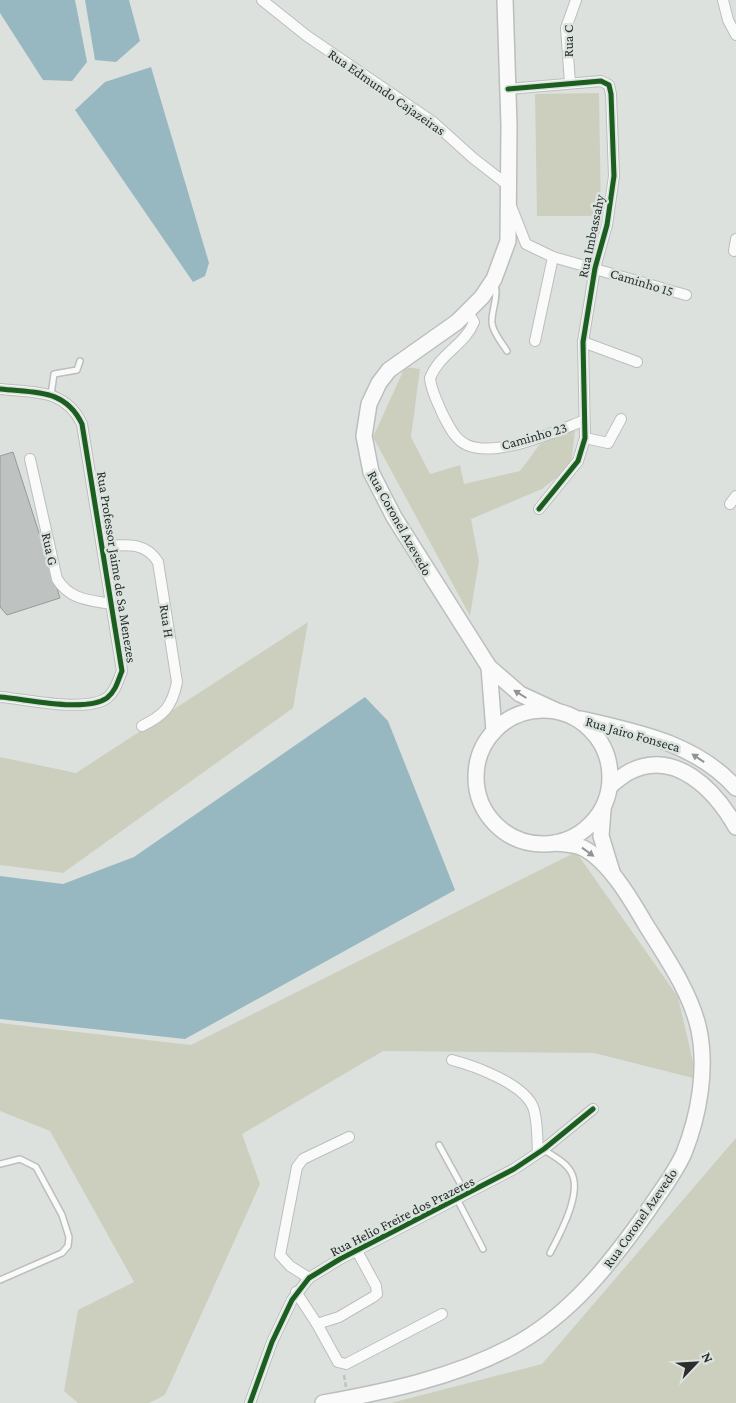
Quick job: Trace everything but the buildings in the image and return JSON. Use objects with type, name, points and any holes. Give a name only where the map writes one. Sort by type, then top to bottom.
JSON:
[{"type":"main road","name":"Rua Coronel Azevedo","points":[[489,667],[394,517],[371,472],[364,436],[369,404],[376,388],[389,370],[468,312],[482,297],[494,279],[508,241],[510,203],[505,0]]},
{"type":"main road","points":[[489,667],[520,694],[576,718],[592,730],[603,747],[610,766],[610,786],[603,808],[601,836],[614,876]]},
{"type":"main road","points":[[489,667],[494,731]]},
{"type":"main road","points":[[557,711],[540,709],[523,712],[507,720],[494,731],[483,746],[477,764],[476,782],[480,800],[489,816],[502,830],[518,839],[536,844],[576,845],[585,849],[614,876]]},
{"type":"main road","name":"Rua Jairo Fonseca","points":[[576,718],[617,727],[682,747],[722,774],[736,788]]},
{"type":"main road","name":"Rua Jairo Fonseca","points":[[610,786],[638,768],[664,766],[676,768],[706,786],[718,799],[736,827]]},
{"type":"main road","points":[[555,843],[580,833],[591,825],[603,808]]},
{"type":"main road","name":"Rua Coronel Azevedo","points":[[323,1403],[459,1371],[513,1346],[538,1330],[586,1290],[613,1259],[667,1184],[684,1152],[701,1083],[701,1046],[696,1021],[668,962],[614,876]]},
{"type":"street","name":"Rua Edmundo Cajazeiras","points":[[262,0],[272,10],[307,36],[433,122],[473,158],[509,186]]},
{"type":"street","name":"Rua C","points":[[570,83],[566,28],[576,0]]},
{"type":"street","points":[[723,0],[728,20],[736,35]]},
{"type":"street","name":"Rua Imbassahy","points":[[508,89],[601,81],[611,88],[615,151],[613,190],[607,225],[595,268],[583,342],[583,421],[585,438],[578,461],[539,508]]},
{"type":"street","name":"Caminho 15","points":[[510,203],[526,244],[553,257],[686,295]]},
{"type":"street","points":[[734,251],[736,239]]},
{"type":"street","points":[[535,341],[553,257]]},
{"type":"street","name":"Caminho 23","points":[[468,312],[474,322],[471,329],[465,338],[444,355],[430,378],[444,417],[459,439],[473,446],[497,447],[526,442],[583,421]]},
{"type":"street","points":[[583,342],[637,362]]},
{"type":"street","name":"Rua Professor Jaime de Sa Menezes","points":[[0,389],[51,395],[65,400],[76,412],[82,424],[122,671],[116,688],[108,697],[96,703],[79,705],[0,696]]},
{"type":"street","points":[[585,438],[608,443],[620,419]]},
{"type":"street","name":"Rua G","points":[[30,459],[58,579],[66,591],[77,598],[111,604]]},
{"type":"street","name":"Rua H","points":[[102,546],[136,545],[146,548],[158,562],[177,682],[173,698],[166,710],[142,726]]},
{"type":"street","points":[[452,1060],[477,1066],[523,1093],[534,1110],[541,1151]]},
{"type":"street","name":"Rua Helio Freire dos Prazeres","points":[[250,1403],[272,1342],[296,1292],[309,1278],[357,1251],[505,1175],[541,1151],[593,1109]]},
{"type":"street","points":[[309,1278],[280,1255],[297,1166],[303,1159],[349,1138]]},
{"type":"street","points":[[317,1324],[339,1317],[377,1294],[376,1286],[357,1251]]},
{"type":"street","points":[[296,1292],[317,1324],[338,1362],[342,1364],[346,1364],[442,1314]]},
{"type":"lane","points":[[494,279],[497,295],[492,324],[495,334],[507,351]]},
{"type":"lane","points":[[51,395],[54,374],[77,370],[80,361]]},
{"type":"lane","points":[[439,1144],[483,1249]]},
{"type":"lane","points":[[541,1151],[570,1169],[575,1184],[566,1221],[550,1253]]},
{"type":"lane","points":[[0,1164],[20,1159],[36,1167],[54,1198],[69,1237],[68,1246],[62,1253],[0,1280]]},
{"type":"path","points":[[342,1364],[348,1398]]},
{"type":"green space","points":[[599,93],[601,216],[537,216],[535,94]]},
{"type":"green space","points":[[405,367],[420,369],[411,437],[430,474],[460,465],[464,484],[520,471],[540,444],[575,429],[571,466],[542,489],[471,519],[479,561],[470,616],[373,437]]},
{"type":"green space","points":[[308,622],[293,708],[63,873],[0,865],[0,757],[76,773]]},
{"type":"green space","points":[[576,852],[678,997],[697,1079],[594,1053],[383,1051],[242,1134],[260,1184],[165,1395],[149,1403],[78,1403],[64,1391],[78,1310],[134,1282],[50,1131],[0,1111],[0,1023],[191,1045]]},
{"type":"green space","points":[[736,1138],[736,1403],[391,1403],[542,1364]]},
{"type":"water","points":[[0,0],[75,0],[87,62],[72,81],[43,80],[0,13]]},
{"type":"water","points":[[85,0],[129,0],[140,41],[116,62],[95,60]]},
{"type":"water","points":[[151,67],[209,263],[205,276],[193,282],[75,110],[105,82]]},
{"type":"water","points":[[365,697],[388,721],[455,890],[185,1039],[0,1019],[0,876],[63,884],[134,857]]},
{"type":"cycle path","points":[[508,89],[601,81],[609,85],[611,94],[614,176],[607,225],[595,268],[583,342],[585,438],[578,461],[539,509]]},
{"type":"cycle path","points":[[0,389],[36,392],[58,398],[75,412],[82,424],[122,671],[113,692],[107,698],[97,702],[71,705],[0,697]]},
{"type":"cycle path","points":[[250,1403],[272,1342],[292,1300],[309,1278],[340,1259],[514,1169],[544,1149],[593,1109]]}]
